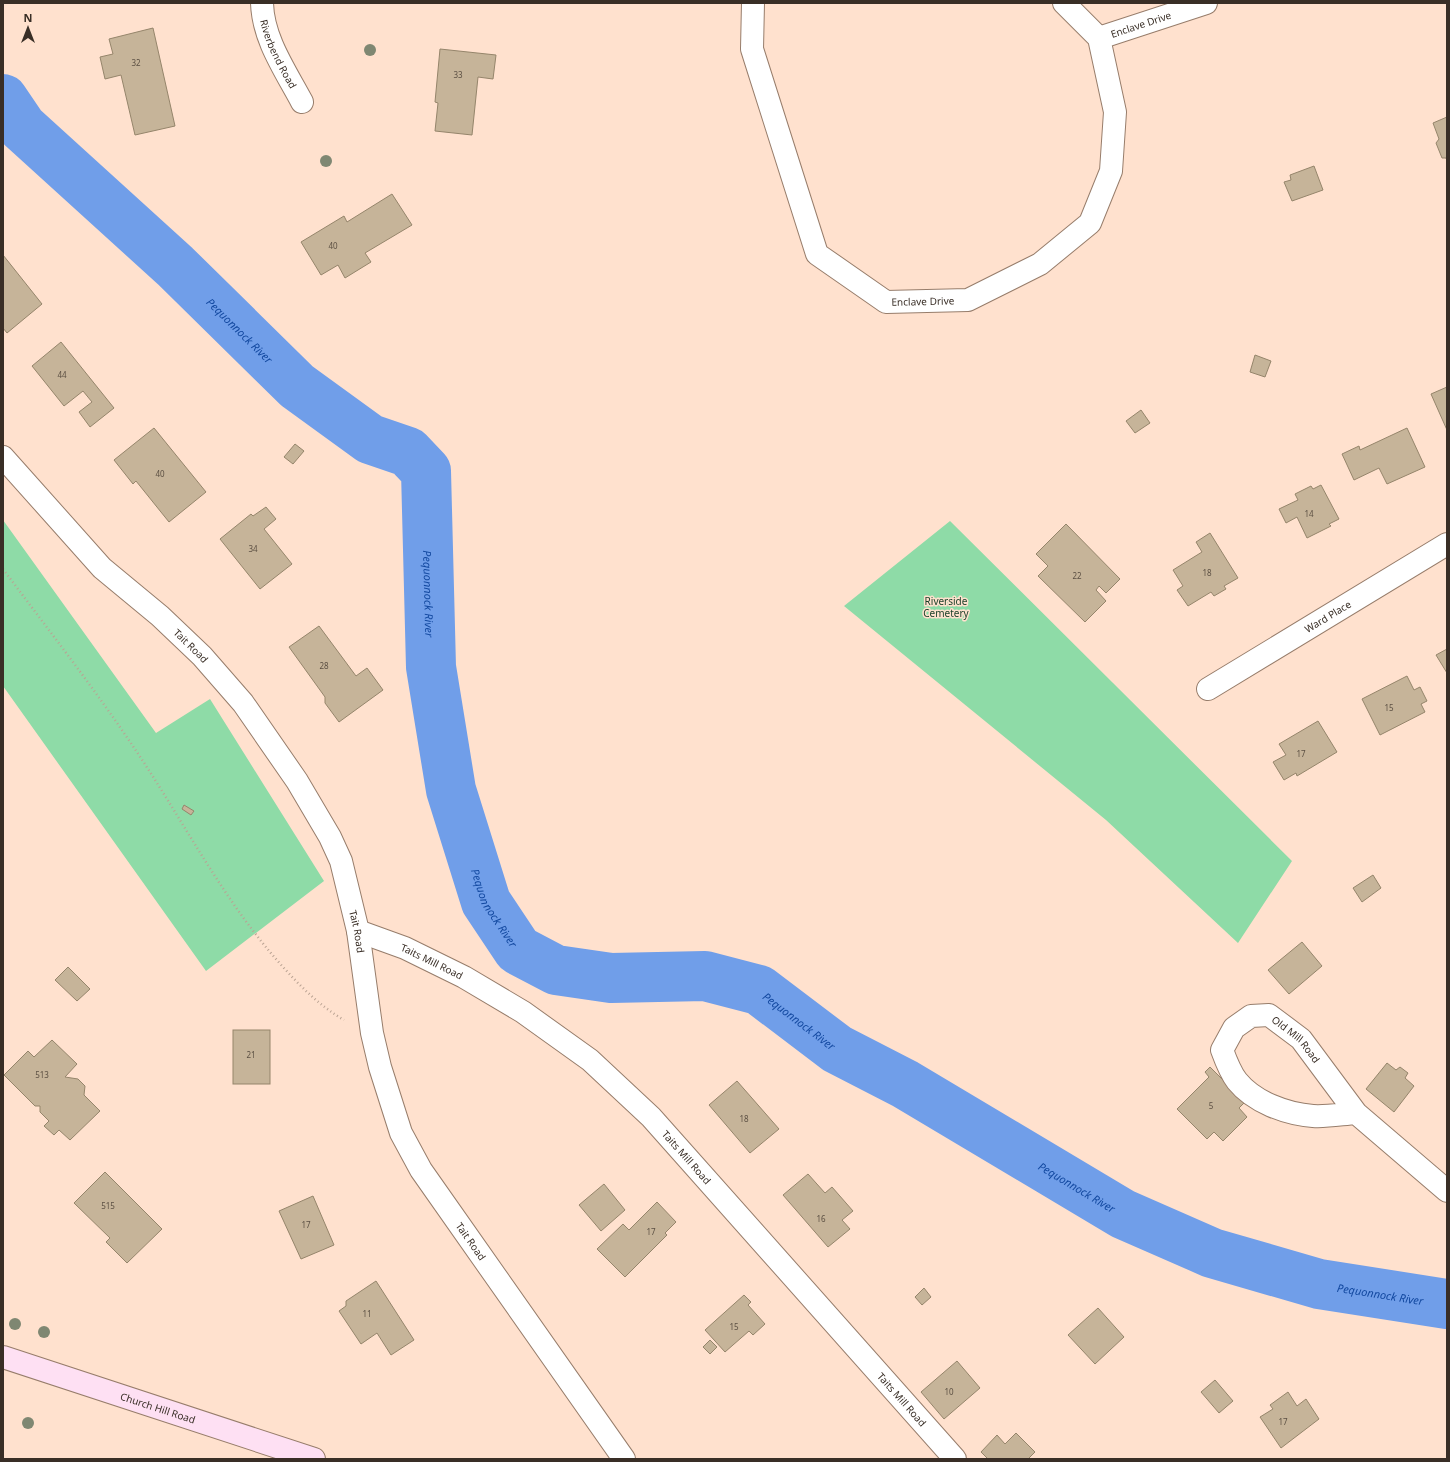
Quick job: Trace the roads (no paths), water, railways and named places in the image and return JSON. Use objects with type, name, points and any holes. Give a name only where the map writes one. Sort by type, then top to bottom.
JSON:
[{"type":"main road","name":"Church Hill Road","points":[[3,1356],[314,1459]]},
{"type":"street","name":"Riverbend Road","points":[[262,3],[266,31],[274,50],[302,102]]},
{"type":"street","name":"Enclave Drive","points":[[753,3],[752,49],[817,254],[886,302],[968,300],[1040,264],[1090,223],[1112,171],[1115,112],[1099,38],[1064,3]]},
{"type":"street","name":"Enclave Drive","points":[[1099,38],[1206,3]]},
{"type":"street","name":"Tait Road","points":[[3,457],[102,568],[160,616],[202,656],[243,703],[297,781],[330,837],[341,861],[358,931],[372,1033],[389,1098],[401,1134],[421,1170],[624,1459]]},
{"type":"street","name":"Ward Place","points":[[1208,689],[1447,544]]},
{"type":"street","name":"Taits Mill Road","points":[[358,931],[405,948],[464,977],[522,1012],[590,1060],[651,1117],[955,1459]]},
{"type":"street","name":"Old Mill Road","points":[[1356,1113],[1313,1116],[1280,1109],[1253,1096],[1236,1081],[1222,1050],[1234,1028],[1251,1016],[1269,1015],[1301,1039],[1356,1113],[1447,1191]]},
{"type":"waterway","name":"Pequonnock River","points":[[3,99],[22,127],[175,266],[297,386],[370,439],[408,452],[426,471],[431,667],[451,790],[486,902],[518,950],[556,970],[611,978],[705,976],[759,990],[837,1049],[905,1084],[1123,1214],[1212,1253],[1319,1284],[1447,1304]]},
{"type":"park label","name":"Riverside Cemetery","points":[[946,606]]}]
